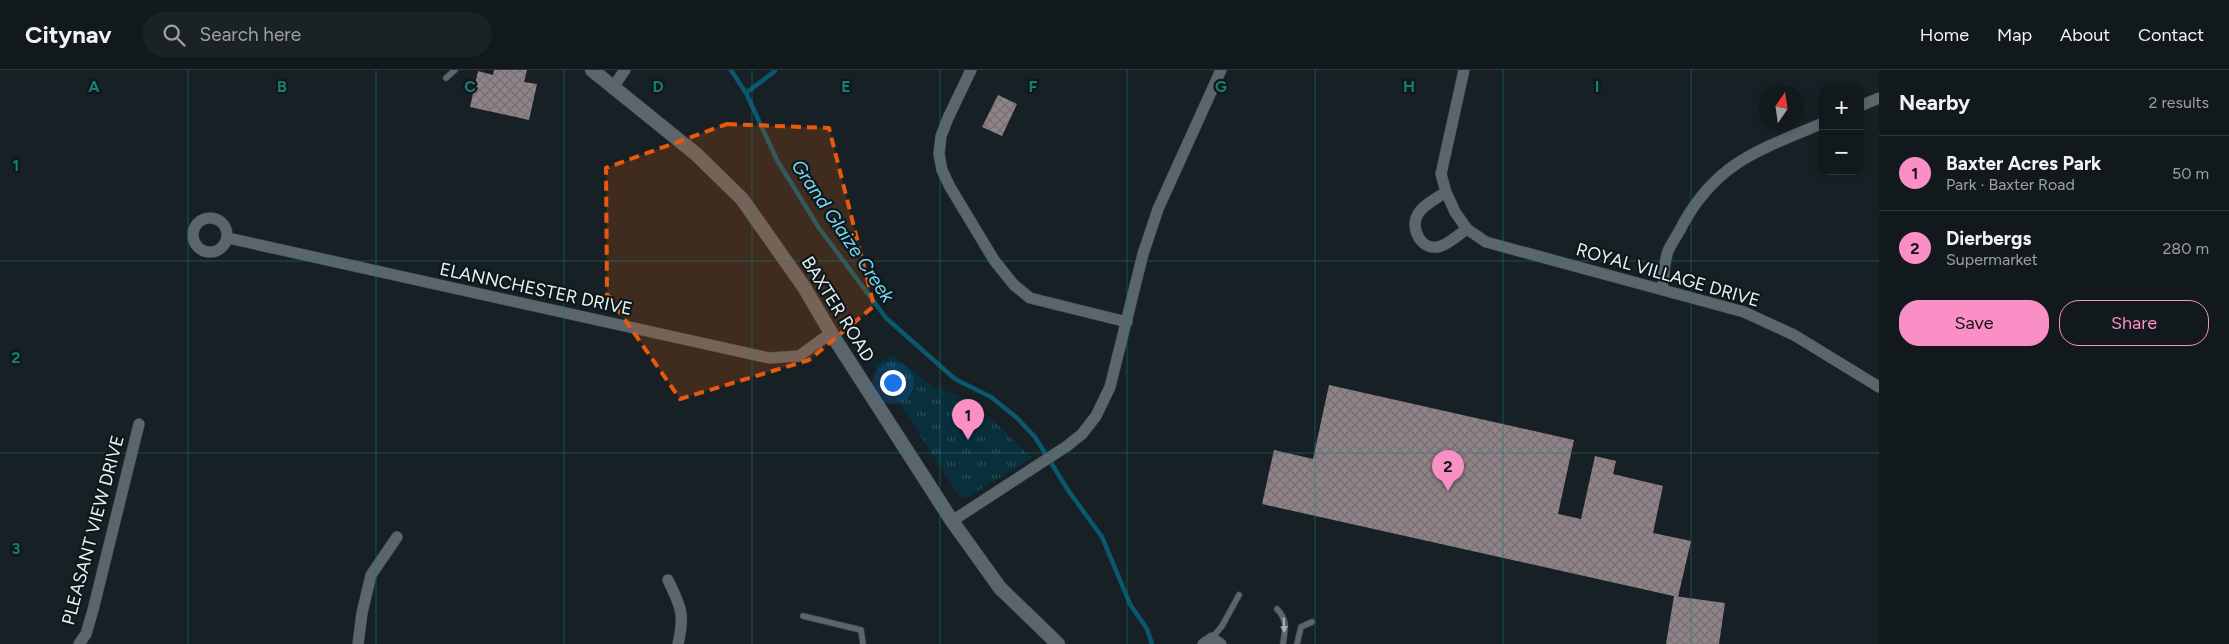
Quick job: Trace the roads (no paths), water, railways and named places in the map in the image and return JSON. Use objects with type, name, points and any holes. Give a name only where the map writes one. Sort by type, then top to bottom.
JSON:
[{"type":"main road","name":"BAXTER ROAD","points":[[592,70],[696,154],[742,199],[804,287],[831,333],[952,521],[1000,588],[1058,644]]},
{"type":"street","points":[[613,87],[626,70]]},
{"type":"street","points":[[971,70],[941,136],[939,154],[942,170],[950,187],[994,260],[1014,285],[1030,298],[1127,322]]},
{"type":"street","points":[[952,521],[1027,473],[1082,434],[1103,404],[1110,387],[1143,254],[1158,209],[1221,70]]},
{"type":"street","name":"ROYAL VILLAGE DRIVE","points":[[1464,70],[1441,174],[1446,192],[1455,212],[1467,229],[1486,242],[1744,312],[1780,328],[1879,387]]},
{"type":"street","points":[[1864,104],[1879,98]]},
{"type":"street","points":[[1662,289],[1668,252],[1694,204],[1712,183],[1732,166],[1754,152],[1819,124]]},
{"type":"street","points":[[1446,192],[1417,214],[1414,226],[1419,240],[1428,245],[1441,246],[1467,229]]},
{"type":"street","name":"ELANNCHESTER DRIVE","points":[[228,238],[769,358],[799,356],[831,333]]},
{"type":"street","name":"PLEASANT VIEW DRIVE","points":[[80,644],[86,634],[93,610],[139,424]]},
{"type":"street","points":[[358,644],[362,613],[371,575],[397,537]]},
{"type":"street","points":[[668,580],[682,608],[682,627],[678,644]]},
{"type":"lane","points":[[446,78],[455,70]]},
{"type":"lane","points":[[1212,642],[1239,595]]},
{"type":"lane","points":[[1277,609],[1282,614],[1286,624],[1283,644]]},
{"type":"lane","points":[[803,616],[861,630],[863,644]]},
{"type":"lane","points":[[1297,644],[1301,627],[1312,622]]},
{"type":"waterway","name":"Grand Glaize Creek","points":[[731,70],[746,93],[777,160],[819,228],[886,318],[955,379],[991,397],[1016,417],[1035,437],[1068,490],[1102,537],[1130,604],[1147,629],[1152,644]]},
{"type":"waterway","points":[[746,93],[775,71]]},
{"type":"place","name":"Baxter Acres Park","points":[[968,440]]},
{"type":"place","name":"Dierbergs","points":[[1448,491]]}]
